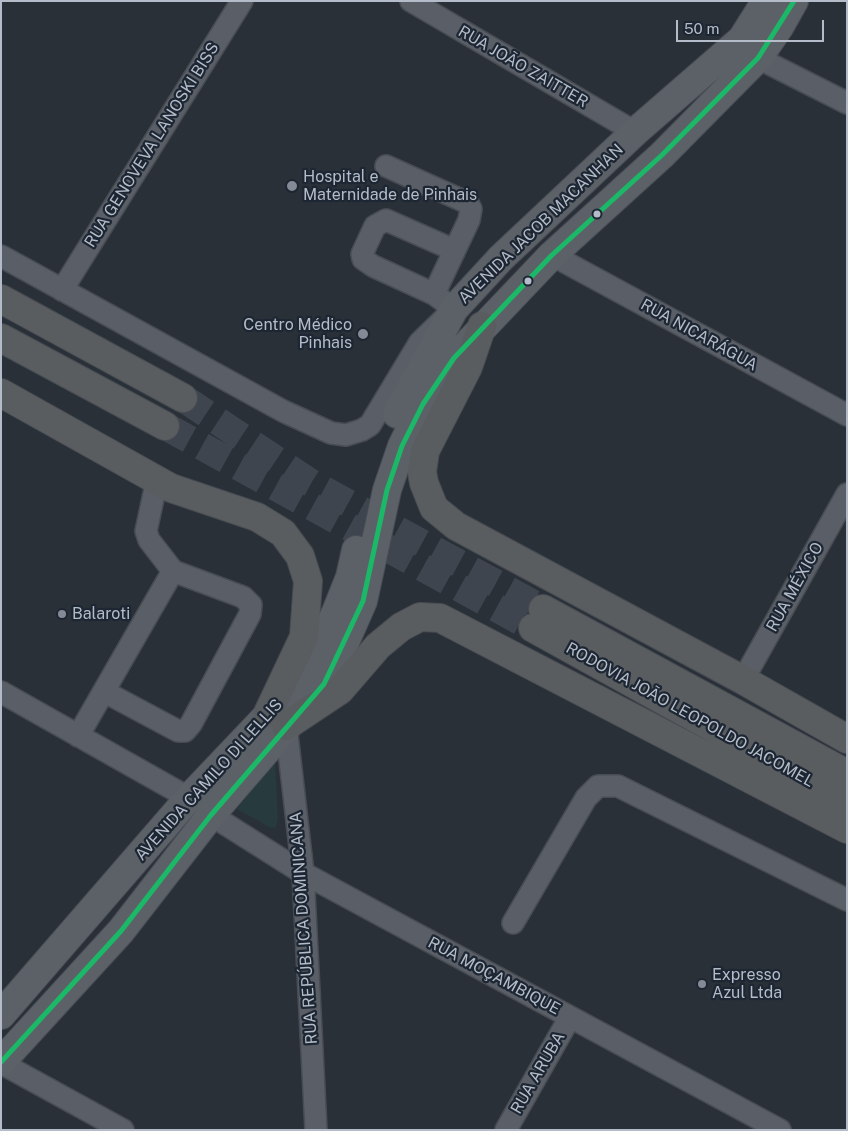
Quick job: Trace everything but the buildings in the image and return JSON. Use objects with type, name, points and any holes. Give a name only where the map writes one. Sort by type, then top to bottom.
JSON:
[{"type":"highway","points":[[1,299],[183,398]]},
{"type":"highway","points":[[482,326],[468,367],[425,451],[424,483],[434,508],[456,526],[743,680],[847,739]]},
{"type":"highway","points":[[1,338],[165,426]]},
{"type":"highway","points":[[1,393],[171,488],[257,517],[283,532],[300,556],[308,581],[304,637],[277,720]]},
{"type":"highway","points":[[277,720],[340,690],[378,646],[401,627],[420,617],[440,618],[847,828]]},
{"type":"highway","name":"RODOVIA JOÃO LEOPOLDO JACOMEL","points":[[847,774],[538,619],[847,802]]},
{"type":"main road","name":"AVENIDA JACOB MACANHAN","points":[[372,518],[372,479],[390,427],[444,302],[501,258],[635,132],[742,39],[766,1]]},
{"type":"main road","name":"AVENIDA JACOB MACANHAN","points":[[372,518],[402,446],[419,413],[454,358],[482,326],[552,255],[662,155],[758,58],[780,26],[794,1]]},
{"type":"main road","points":[[635,132],[662,155]]},
{"type":"main road","name":"AVENIDA CAMILO DI LELLIS","points":[[1,1062],[121,931],[211,815],[277,720],[305,676],[328,631],[372,518]]},
{"type":"main road","name":"AVENIDA CAMILO DI LELLIS","points":[[1,1014],[189,798],[277,720]]},
{"type":"street","name":"RUA GENOVEVA LANOSKI BISS","points":[[62,290],[242,1]]},
{"type":"street","name":"RUA JOÃO ZAITTER","points":[[411,1],[635,132]]},
{"type":"street","points":[[758,58],[847,103]]},
{"type":"street","points":[[1,256],[283,411],[338,435],[353,434],[370,424],[444,302],[454,250],[469,220],[471,209],[468,204],[386,166]]},
{"type":"street","points":[[444,302],[373,266],[364,260],[362,254],[375,226],[386,220],[454,250]]},
{"type":"street","name":"RUA NICARÁGUA","points":[[552,255],[847,415]]},
{"type":"street","points":[[105,692],[178,731],[185,731],[191,724],[250,614],[251,605],[243,597],[172,571],[149,540],[146,531],[158,480]]},
{"type":"street","name":"RUA MÉXICO","points":[[743,680],[847,494]]},
{"type":"street","points":[[78,736],[105,692],[172,571]]},
{"type":"street","points":[[1,692],[189,798]]},
{"type":"street","name":"RUA REPÚBLICA DOMINICANA","points":[[277,720],[303,872],[316,1130]]},
{"type":"street","points":[[513,923],[586,798],[598,786],[618,786],[847,900]]},
{"type":"street","name":"RUA MOÇAMBIQUE","points":[[211,815],[303,872],[780,1130]]},
{"type":"street","name":"RUA ARUBA","points":[[506,1130],[570,1017]]},
{"type":"street","points":[[1,1062],[123,1130]]},
{"type":"green space","points":[[275,760],[278,819],[276,827],[271,828],[237,809]]},
{"type":"tunnel","points":[[183,398],[311,483],[543,609]]},
{"type":"tunnel","points":[[165,426],[533,628]]},
{"type":"transit line","points":[[1,1062],[121,931],[211,815],[324,684],[363,601],[387,490],[402,446],[423,404],[454,358],[552,255],[662,155],[758,58],[794,1]]},
{"type":"place","name":"Hospital e Maternidade de Pinhais","points":[[292,186]]},
{"type":"place","name":"Centro Médico Pinhais","points":[[363,334]]},
{"type":"place","name":"Balaroti","points":[[62,614]]},
{"type":"place","name":"Expresso Azul Ltda","points":[[702,984]]}]
